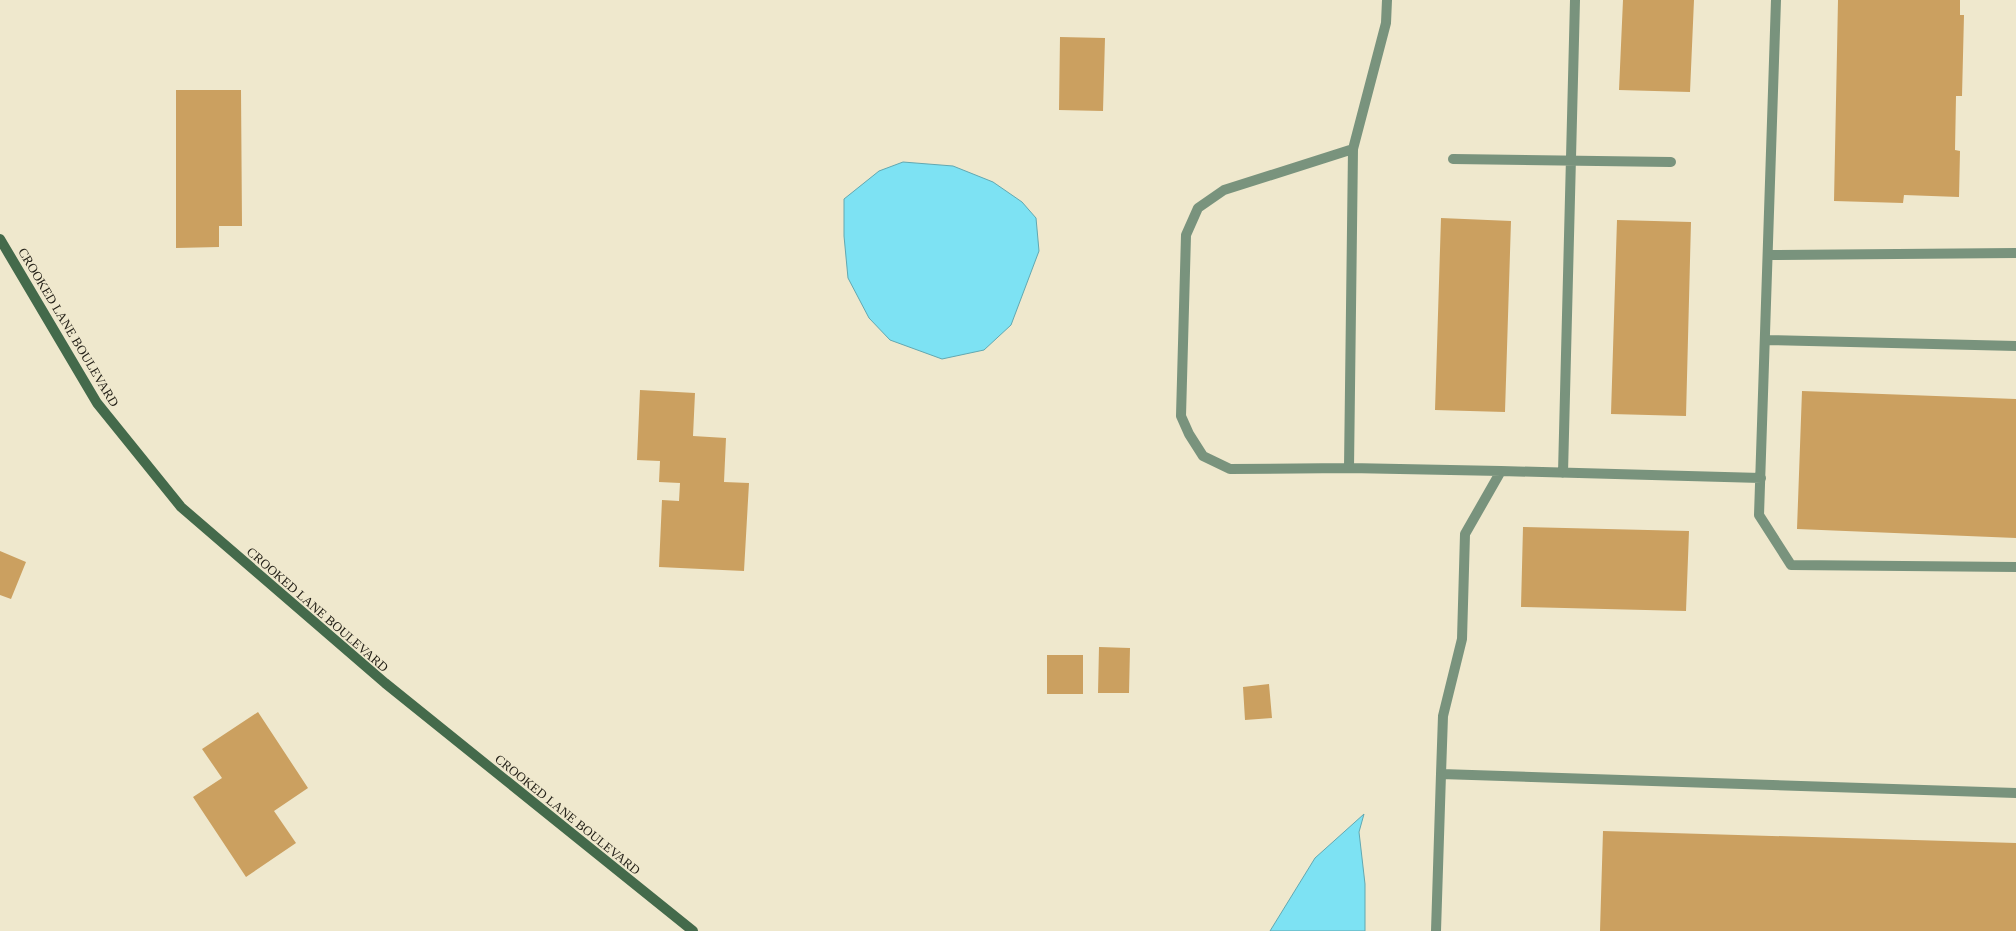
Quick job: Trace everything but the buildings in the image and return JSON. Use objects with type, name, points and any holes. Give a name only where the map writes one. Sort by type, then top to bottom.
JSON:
[{"type":"street","name":"CROOKED LANE BOULEVARD","points":[[0,239],[97,403],[181,507],[385,683],[693,931]]},
{"type":"lane","points":[[1350,468],[1353,149],[1386,23],[1387,0]]},
{"type":"lane","points":[[1563,473],[1575,0]]},
{"type":"lane","points":[[1776,0],[1769,255],[1759,515],[1791,565],[2016,567]]},
{"type":"lane","points":[[1353,149],[1224,190],[1198,208],[1186,235],[1181,416],[1189,434],[1203,456],[1230,469],[1350,468],[1760,478]]},
{"type":"lane","points":[[1453,159],[1571,162],[1671,162]]},
{"type":"lane","points":[[1769,255],[2016,253]]},
{"type":"lane","points":[[1766,340],[2016,346]]},
{"type":"lane","points":[[1436,931],[1443,716],[1462,639],[1465,534],[1501,471]]},
{"type":"lane","points":[[1441,774],[2016,793]]},
{"type":"water","points":[[903,162],[953,166],[993,182],[1022,202],[1036,218],[1039,251],[1011,325],[984,350],[942,359],[890,340],[869,318],[848,278],[844,236],[844,199],[879,171]]},
{"type":"water","points":[[1364,814],[1359,832],[1365,884],[1365,931],[1270,931],[1315,858]]}]
